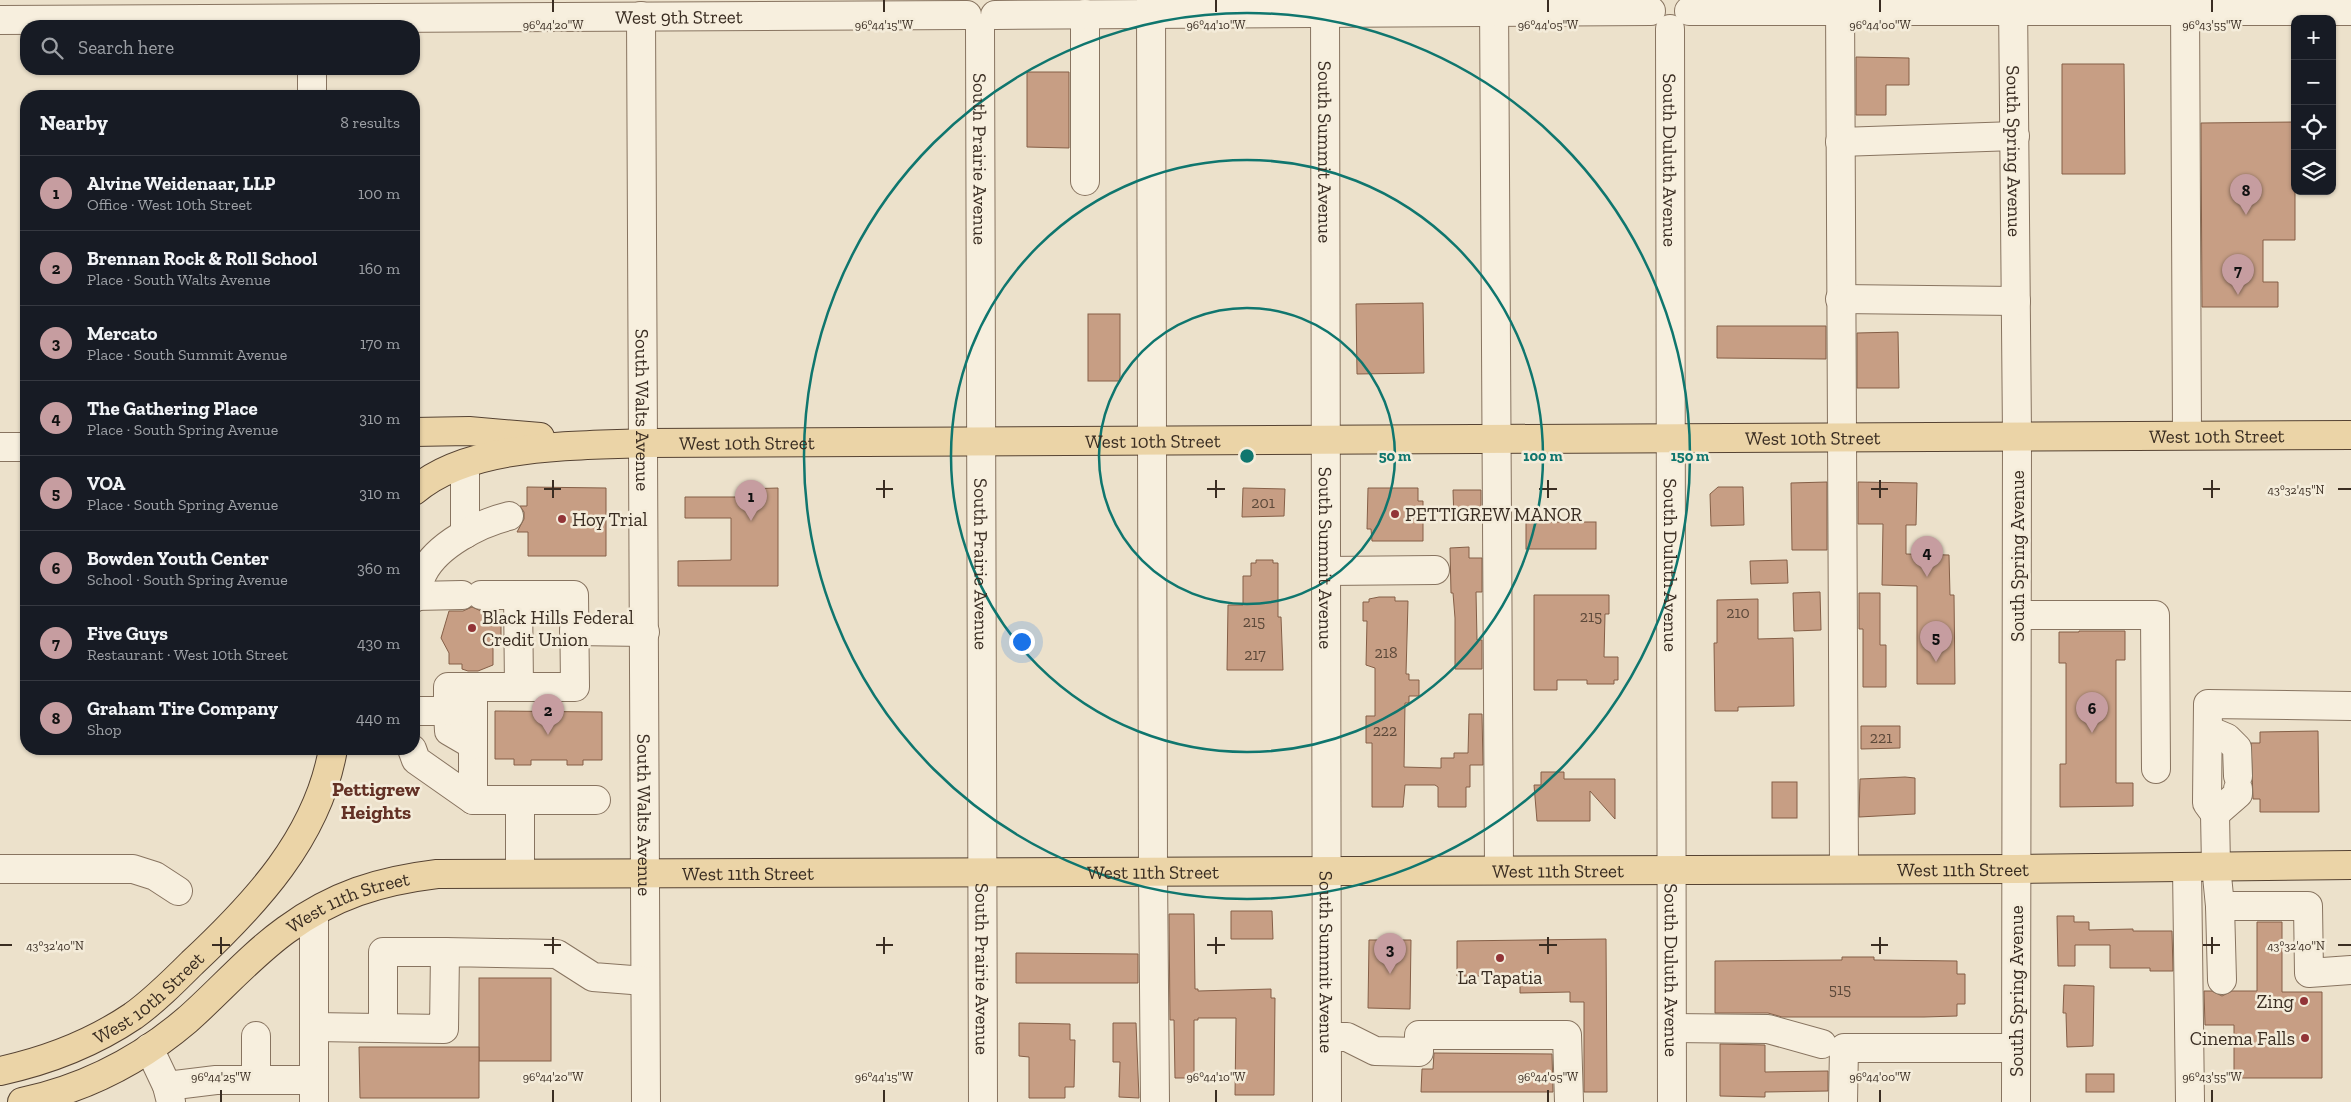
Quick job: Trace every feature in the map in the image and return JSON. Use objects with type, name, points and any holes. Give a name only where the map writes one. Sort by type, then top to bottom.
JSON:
[{"type":"main road","points":[[420,432],[469,432],[644,443]]},
{"type":"main road","name":"West 10th Street","points":[[420,487],[444,473],[465,464],[503,454],[543,448],[644,443],[2017,435],[2351,435]]},
{"type":"main road","name":"West 10th Street","points":[[0,1071],[74,1048],[133,1016],[157,997],[217,940],[249,907],[280,870],[301,837],[318,802],[331,755]]},
{"type":"main road","name":"West 11th Street","points":[[22,1102],[67,1090],[98,1078],[128,1062],[188,1019],[285,930],[343,897],[373,885],[400,878],[437,874],[520,872],[1672,868],[2016,869],[2351,865]]},
{"type":"street","name":"West 9th Street","points":[[346,20],[482,8],[641,16],[825,8],[1084,14],[1151,7],[1325,6],[1494,6],[1670,10],[1840,5],[2185,5],[2351,11]]},
{"type":"street","points":[[1840,5],[1844,869]]},
{"type":"street","name":"South Spring Avenue","points":[[2013,5],[2017,435],[2016,1102]]},
{"type":"street","points":[[2185,5],[2187,435]]},
{"type":"street","name":"South Summit Avenue","points":[[1325,6],[1327,1102]]},
{"type":"street","points":[[1494,6],[1498,869]]},
{"type":"street","points":[[1151,7],[1155,1102]]},
{"type":"street","name":"South Duluth Avenue","points":[[1670,10],[1672,1102]]},
{"type":"street","name":"South Prairie Avenue","points":[[981,11],[983,1102]]},
{"type":"street","points":[[1084,14],[1085,181]]},
{"type":"street","name":"South Walts Avenue","points":[[641,16],[646,1102]]},
{"type":"street","name":"West 9th Street","points":[[0,20],[20,20]]},
{"type":"street","points":[[312,75],[312,90]]},
{"type":"street","points":[[1840,142],[2014,136]]},
{"type":"street","points":[[1840,299],[2016,301]]},
{"type":"street","points":[[0,447],[20,447]]},
{"type":"street","points":[[465,464],[465,534]]},
{"type":"street","points":[[420,581],[424,571],[446,547],[482,524],[509,516]]},
{"type":"street","points":[[1326,571],[1435,570]]},
{"type":"street","points":[[518,595],[519,687]]},
{"type":"street","points":[[420,597],[574,595],[575,687],[448,687],[449,731],[473,745]]},
{"type":"street","points":[[2017,615],[2156,615],[2156,769]]},
{"type":"street","points":[[574,632],[644,632]]},
{"type":"street","points":[[473,687],[473,800]]},
{"type":"street","points":[[2222,980],[2220,906],[2216,866],[2216,814],[2207,803],[2208,704],[2351,706]]},
{"type":"street","points":[[420,711],[448,711]]},
{"type":"street","points":[[2208,730],[2227,738],[2237,748],[2238,794],[2216,814]]},
{"type":"street","points":[[414,755],[416,760],[473,800],[596,800]]},
{"type":"street","points":[[520,800],[520,872]]},
{"type":"street","points":[[2187,867],[2190,1102]]},
{"type":"street","points":[[0,869],[133,869],[155,876],[178,891]]},
{"type":"street","points":[[2220,906],[2308,906],[2309,973],[2351,970]]},
{"type":"street","points":[[149,1048],[170,1098],[216,1080],[256,1080],[314,1091],[314,913]]},
{"type":"street","points":[[383,1028],[383,952],[557,954],[593,977],[645,981]]},
{"type":"street","points":[[314,1027],[444,1029],[445,952]]},
{"type":"street","points":[[1672,1028],[1768,1028],[1822,1044]]},
{"type":"street","points":[[1327,1037],[1347,1037],[1375,1051],[1420,1052],[1420,1035],[1567,1035],[1569,1102]]},
{"type":"street","points":[[256,1036],[256,1080]]},
{"type":"street","points":[[1843,1102],[1844,1048],[2016,1048]]},
{"type":"building","points":[[1856,57],[1909,58],[1909,85],[1886,85],[1886,115],[1856,115]]},
{"type":"building","points":[[2062,64],[2124,64],[2125,174],[2062,174]]},
{"type":"building","points":[[1027,72],[1069,72],[1069,148],[1027,147]]},
{"type":"building","points":[[2291,122],[2291,195],[2295,195],[2295,240],[2263,240],[2263,282],[2278,282],[2278,307],[2202,307],[2201,123]]},
{"type":"building","points":[[1423,303],[1424,373],[1357,374],[1356,304]]},
{"type":"building","points":[[1088,314],[1120,314],[1120,381],[1088,381]]},
{"type":"building","points":[[1717,326],[1826,326],[1826,359],[1717,358]]},
{"type":"building","points":[[1898,332],[1899,388],[1857,388],[1857,333]]},
{"type":"building","points":[[1827,482],[1827,550],[1792,550],[1791,483]]},
{"type":"building","points":[[1858,482],[1917,483],[1916,525],[1906,525],[1906,554],[1949,555],[1950,595],[1954,595],[1955,684],[1917,684],[1917,586],[1882,585],[1883,524],[1858,524]]},
{"type":"building","name":"Hoy Trial","points":[[527,487],[606,488],[606,556],[528,556],[528,532],[517,532],[524,519],[524,512],[520,506],[527,506]]},
{"type":"building","points":[[1718,487],[1743,487],[1744,525],[1711,526],[1710,494]]},
{"type":"building","points":[[778,488],[778,586],[678,586],[678,561],[731,560],[731,518],[685,518],[685,497],[745,497],[745,489]]},
{"type":"building","points":[[1243,488],[1285,489],[1284,516],[1242,517]]},
{"type":"building","name":"PETTIGREW MANOR","points":[[1368,488],[1418,488],[1418,501],[1423,501],[1423,541],[1372,541],[1371,529],[1367,529]]},
{"type":"building","points":[[1453,490],[1481,490],[1481,521],[1454,521]]},
{"type":"building","points":[[1526,522],[1596,522],[1596,549],[1526,549]]},
{"type":"building","points":[[1469,547],[1469,558],[1482,558],[1482,592],[1476,592],[1477,640],[1482,640],[1482,669],[1455,669],[1455,618],[1453,593],[1451,593],[1450,548]]},
{"type":"building","points":[[1256,560],[1273,560],[1273,563],[1278,563],[1278,617],[1281,617],[1283,670],[1227,670],[1228,605],[1243,605],[1243,576],[1251,576],[1251,563],[1256,563]]},
{"type":"building","points":[[1787,560],[1788,583],[1751,584],[1750,561]]},
{"type":"building","points":[[1820,592],[1821,630],[1794,631],[1793,593]]},
{"type":"building","points":[[1859,593],[1880,593],[1880,645],[1886,645],[1886,687],[1863,687],[1863,629],[1859,629]]},
{"type":"building","points":[[1534,595],[1609,595],[1609,614],[1605,614],[1604,657],[1618,657],[1618,680],[1614,680],[1614,684],[1587,684],[1587,680],[1557,680],[1557,690],[1534,690]]},
{"type":"building","points":[[1395,597],[1395,601],[1408,601],[1406,674],[1409,674],[1409,680],[1419,680],[1419,696],[1409,696],[1409,703],[1405,703],[1404,767],[1441,768],[1441,758],[1454,758],[1454,753],[1468,753],[1469,714],[1482,714],[1483,765],[1470,765],[1470,787],[1466,787],[1466,807],[1438,807],[1438,787],[1435,785],[1405,785],[1403,807],[1372,807],[1372,743],[1366,743],[1366,716],[1375,716],[1375,668],[1366,665],[1367,621],[1363,621],[1363,602],[1369,602],[1369,599]]},
{"type":"building","points":[[1758,599],[1758,639],[1793,638],[1794,706],[1738,707],[1738,711],[1715,711],[1714,643],[1717,643],[1717,600]]},
{"type":"building","name":"Black Hills Federal Credit Union","points":[[472,607],[481,611],[493,611],[493,624],[501,625],[501,643],[493,643],[493,665],[478,671],[462,669],[462,664],[449,664],[449,653],[441,638],[449,611],[463,611]]},
{"type":"building","points":[[2125,631],[2125,660],[2116,660],[2116,783],[2133,783],[2133,806],[2060,807],[2060,764],[2066,764],[2066,663],[2059,663],[2059,632]]},
{"type":"building","points":[[495,711],[602,712],[602,760],[583,760],[583,765],[567,765],[567,760],[531,760],[531,765],[514,765],[514,759],[495,759]]},
{"type":"building","points":[[1861,726],[1900,726],[1900,748],[1861,749]]},
{"type":"building","points":[[2318,731],[2319,812],[2260,812],[2260,799],[2253,799],[2251,743],[2260,743],[2260,732]]},
{"type":"building","points":[[1541,772],[1564,772],[1564,779],[1615,779],[1615,819],[1590,791],[1590,821],[1537,821],[1534,785],[1541,785]]},
{"type":"building","points":[[1915,778],[1915,814],[1859,817],[1860,779]]},
{"type":"building","points":[[1772,782],[1797,782],[1797,818],[1772,818]]},
{"type":"building","points":[[1231,911],[1272,911],[1273,939],[1231,939]]},
{"type":"building","points":[[1169,914],[1194,914],[1195,989],[1198,989],[1198,991],[1271,989],[1271,998],[1275,998],[1274,1095],[1235,1095],[1236,1018],[1198,1018],[1198,1020],[1194,1020],[1194,1078],[1175,1078],[1174,1020],[1170,1020]]},
{"type":"building","points":[[2057,916],[2074,916],[2074,922],[2089,922],[2089,930],[2133,929],[2133,931],[2172,931],[2173,971],[2150,971],[2150,968],[2110,968],[2110,945],[2075,945],[2075,966],[2058,966]]},
{"type":"building","points":[[2257,922],[2282,922],[2282,992],[2322,992],[2322,1078],[2234,1078],[2234,1025],[2205,1025],[2204,991],[2212,991],[2222,996],[2232,991],[2257,991]]},
{"type":"building","points":[[1606,939],[1607,1092],[1584,1092],[1584,1002],[1570,1002],[1570,992],[1520,993],[1520,976],[1457,976],[1457,941]]},
{"type":"building","points":[[1369,940],[1411,940],[1410,1009],[1368,1008]]},
{"type":"building","points":[[1016,953],[1138,954],[1138,983],[1016,983]]},
{"type":"building","points":[[1842,957],[1874,957],[1874,960],[1957,961],[1957,974],[1965,974],[1965,1004],[1957,1004],[1957,1016],[1782,1017],[1768,1013],[1715,1013],[1715,961],[1842,960]]},
{"type":"building","points":[[479,978],[551,978],[551,1061],[479,1061]]},
{"type":"building","points":[[2064,985],[2094,986],[2093,1046],[2067,1047],[2066,1013],[2063,1013]]},
{"type":"building","points":[[1019,1023],[1070,1024],[1070,1040],[1075,1040],[1074,1087],[1065,1087],[1065,1098],[1029,1098],[1029,1057],[1019,1056]]},
{"type":"building","points":[[1113,1023],[1136,1023],[1139,1098],[1119,1097],[1120,1062],[1113,1062]]},
{"type":"building","points":[[1720,1044],[1765,1045],[1765,1072],[1828,1071],[1828,1091],[1765,1092],[1765,1097],[1720,1096]]},
{"type":"building","points":[[359,1047],[479,1047],[479,1098],[360,1098]]},
{"type":"building","points":[[1434,1053],[1552,1054],[1553,1092],[1421,1092],[1422,1069],[1433,1069]]},
{"type":"building","points":[[2086,1074],[2114,1074],[2114,1092],[2086,1092]]},
{"type":"place","name":"Graham Tire Company","points":[[2246,215]]},
{"type":"place","name":"Five Guys","points":[[2238,295]]},
{"type":"place","name":"PETTIGREW MANOR","points":[[1395,514]]},
{"type":"place","name":"Hoy Trial","points":[[562,519]]},
{"type":"place","name":"Alvine Weidenaar, LLP","points":[[751,521]]},
{"type":"place","name":"The Gathering Place","points":[[1927,577]]},
{"type":"place","name":"Black Hills Federal Credit Union","points":[[472,628]]},
{"type":"place","name":"VOA","points":[[1936,662]]},
{"type":"place","name":"Bowden Youth Center","points":[[2092,733]]},
{"type":"place","name":"Brennan Rock & Roll School","points":[[548,735]]},
{"type":"place","name":"La Tapatia","points":[[1500,958]]},
{"type":"place","name":"Mercato","points":[[1390,974]]},
{"type":"place","name":"Zing","points":[[2304,1001]]},
{"type":"place","name":"Cinema Falls","points":[[2305,1038]]},
{"type":"district","name":"Pettigrew Heights","points":[[376,800]]}]
